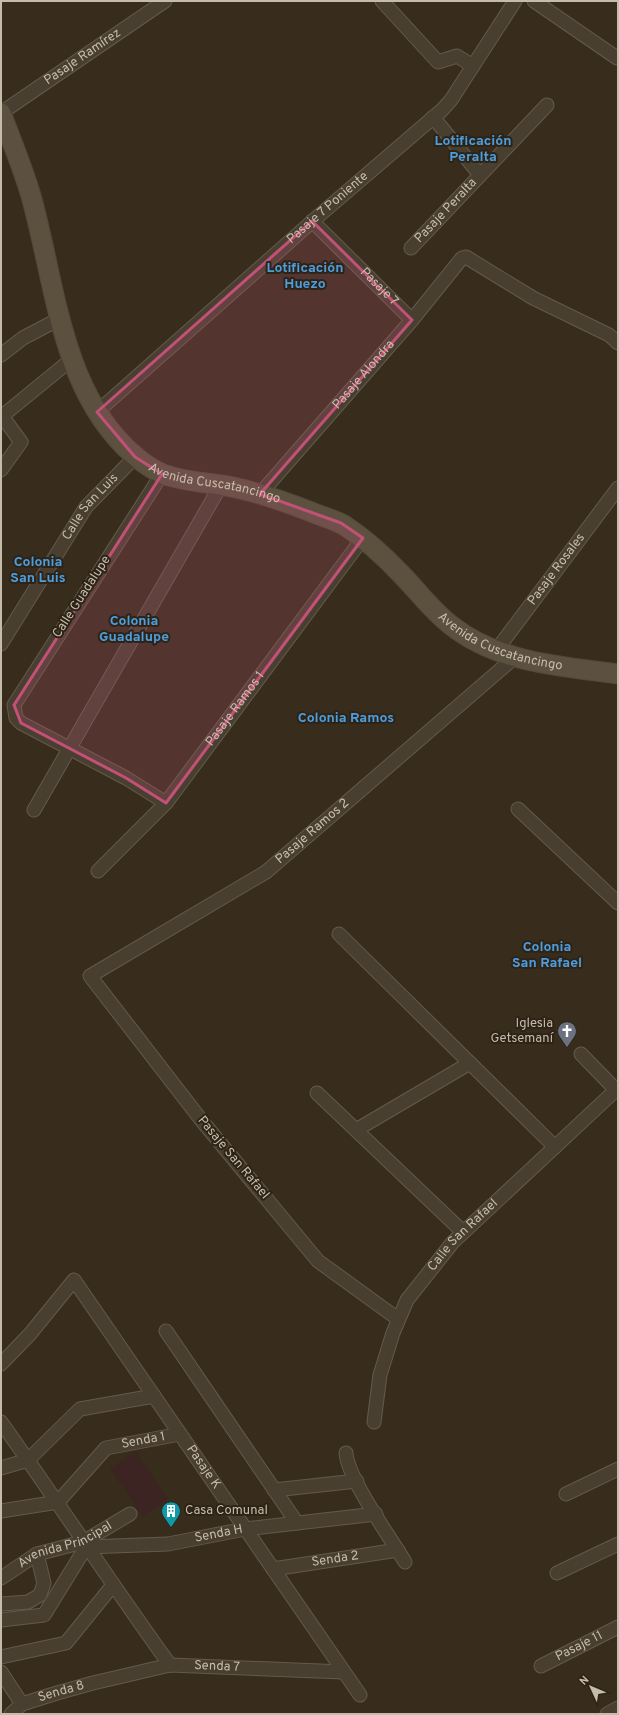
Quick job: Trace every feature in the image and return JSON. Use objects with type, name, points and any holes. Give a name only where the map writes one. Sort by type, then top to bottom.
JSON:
[{"type":"street","name":"Pasaje Ramírez","points":[[1,113],[164,1]]},
{"type":"street","points":[[382,1],[438,62],[457,56],[473,66],[515,1]]},
{"type":"street","points":[[534,1],[618,57]]},
{"type":"street","name":"Pasaje 7 Poniente","points":[[97,412],[312,221],[433,117],[451,100],[473,66]]},
{"type":"street","name":"Pasaje Peralta","points":[[411,248],[547,105]]},
{"type":"street","name":"Avenida Cuscatancingo","points":[[1,113],[31,194],[61,318],[72,358],[82,386],[97,412],[115,437],[135,457],[147,466],[162,474],[195,483],[221,485],[260,494],[341,523],[363,538],[399,572],[451,626],[495,652],[515,658],[618,674]]},
{"type":"street","points":[[433,117],[480,176]]},
{"type":"street","name":"Pasaje 7","points":[[312,221],[412,320]]},
{"type":"street","name":"Pasaje Alondra","points":[[260,494],[412,320],[459,260],[466,257],[533,298],[609,335],[618,343]]},
{"type":"street","points":[[1,355],[23,338],[61,318]]},
{"type":"street","points":[[1,470],[21,442],[2,417],[72,358]]},
{"type":"street","name":"Calle San Luis","points":[[1,644],[86,507],[135,457]]},
{"type":"street","name":"Calle Guadalupe","points":[[69,749],[21,723],[15,712],[14,705],[162,474]]},
{"type":"street","points":[[34,810],[221,485]]},
{"type":"street","name":"Pasaje Rosales","points":[[495,652],[618,488]]},
{"type":"street","name":"Pasaje Ramos 1","points":[[98,871],[166,803],[363,538]]},
{"type":"street","name":"Pasaje Ramos 2","points":[[90,976],[266,872],[515,658]]},
{"type":"street","points":[[69,749],[126,778],[166,803]]},
{"type":"street","points":[[518,809],[618,903]]},
{"type":"street","points":[[339,934],[555,1147]]},
{"type":"street","name":"Pasaje San Rafael","points":[[90,976],[202,1121],[318,1261],[398,1319]]},
{"type":"street","points":[[581,1054],[617,1089]]},
{"type":"street","points":[[356,1130],[470,1064]]},
{"type":"street","name":"Calle San Rafael","points":[[374,1422],[380,1376],[398,1319],[407,1300],[453,1242],[617,1089]]},
{"type":"street","points":[[317,1093],[463,1232]]},
{"type":"street","name":"Pasaje K","points":[[1,1364],[30,1334],[74,1280],[360,1695]]},
{"type":"street","points":[[166,1331],[297,1523]]},
{"type":"street","points":[[1,1468],[28,1460],[80,1409],[154,1396]]},
{"type":"street","points":[[1,1422],[58,1502],[113,1586],[170,1665]]},
{"type":"street","name":"Senda 1","points":[[58,1502],[106,1448],[180,1434]]},
{"type":"street","points":[[346,1452],[346,1459],[357,1481],[405,1562]]},
{"type":"street","points":[[566,1494],[618,1469]]},
{"type":"street","points":[[274,1490],[357,1481]]},
{"type":"street","points":[[1,1511],[58,1502]]},
{"type":"street","name":"Avenida Principal","points":[[1,1578],[37,1554],[85,1544],[130,1514]]},
{"type":"street","name":"Senda H","points":[[85,1544],[168,1544],[245,1529],[376,1514]]},
{"type":"street","points":[[1,1620],[44,1615],[85,1544]]},
{"type":"street","points":[[557,1573],[618,1544]]},
{"type":"street","name":"Senda 2","points":[[273,1569],[398,1550]]},
{"type":"street","points":[[1,1604],[28,1602],[35,1599],[43,1589],[44,1583],[37,1554]]},
{"type":"street","points":[[1,1657],[66,1643],[113,1586]]},
{"type":"street","name":"Pasaje 11","points":[[542,1666],[618,1627]]},
{"type":"street","name":"Senda 7","points":[[93,1683],[170,1665],[344,1672]]},
{"type":"street","points":[[1,1672],[22,1704]]},
{"type":"street","name":"Senda 8","points":[[11,1714],[22,1704],[93,1683]]},
{"type":"street","points":[[607,1714],[618,1708]]},
{"type":"highlighted area","points":[[312,221],[412,320],[260,494],[341,523],[363,538],[166,803],[126,778],[21,723],[14,705],[162,474],[135,457],[97,412]]},
{"type":"shaded area","points":[[135,1451],[168,1499],[143,1517],[110,1469]]},
{"type":"place","name":"Iglesia Getsemaní","points":[[567,1048]]},
{"type":"place","name":"Casa Comunal","points":[[171,1528]]},
{"type":"district","name":"Lotificación Peralta","points":[[473,150]]},
{"type":"district","name":"Lotificación Huezo","points":[[305,276]]},
{"type":"district","name":"Colonia San Luis","points":[[38,570]]},
{"type":"district","name":"Colonia Guadalupe","points":[[134,630]]},
{"type":"district","name":"Colonia Ramos","points":[[346,718]]},
{"type":"district","name":"Colonia San Rafael","points":[[547,956]]}]
